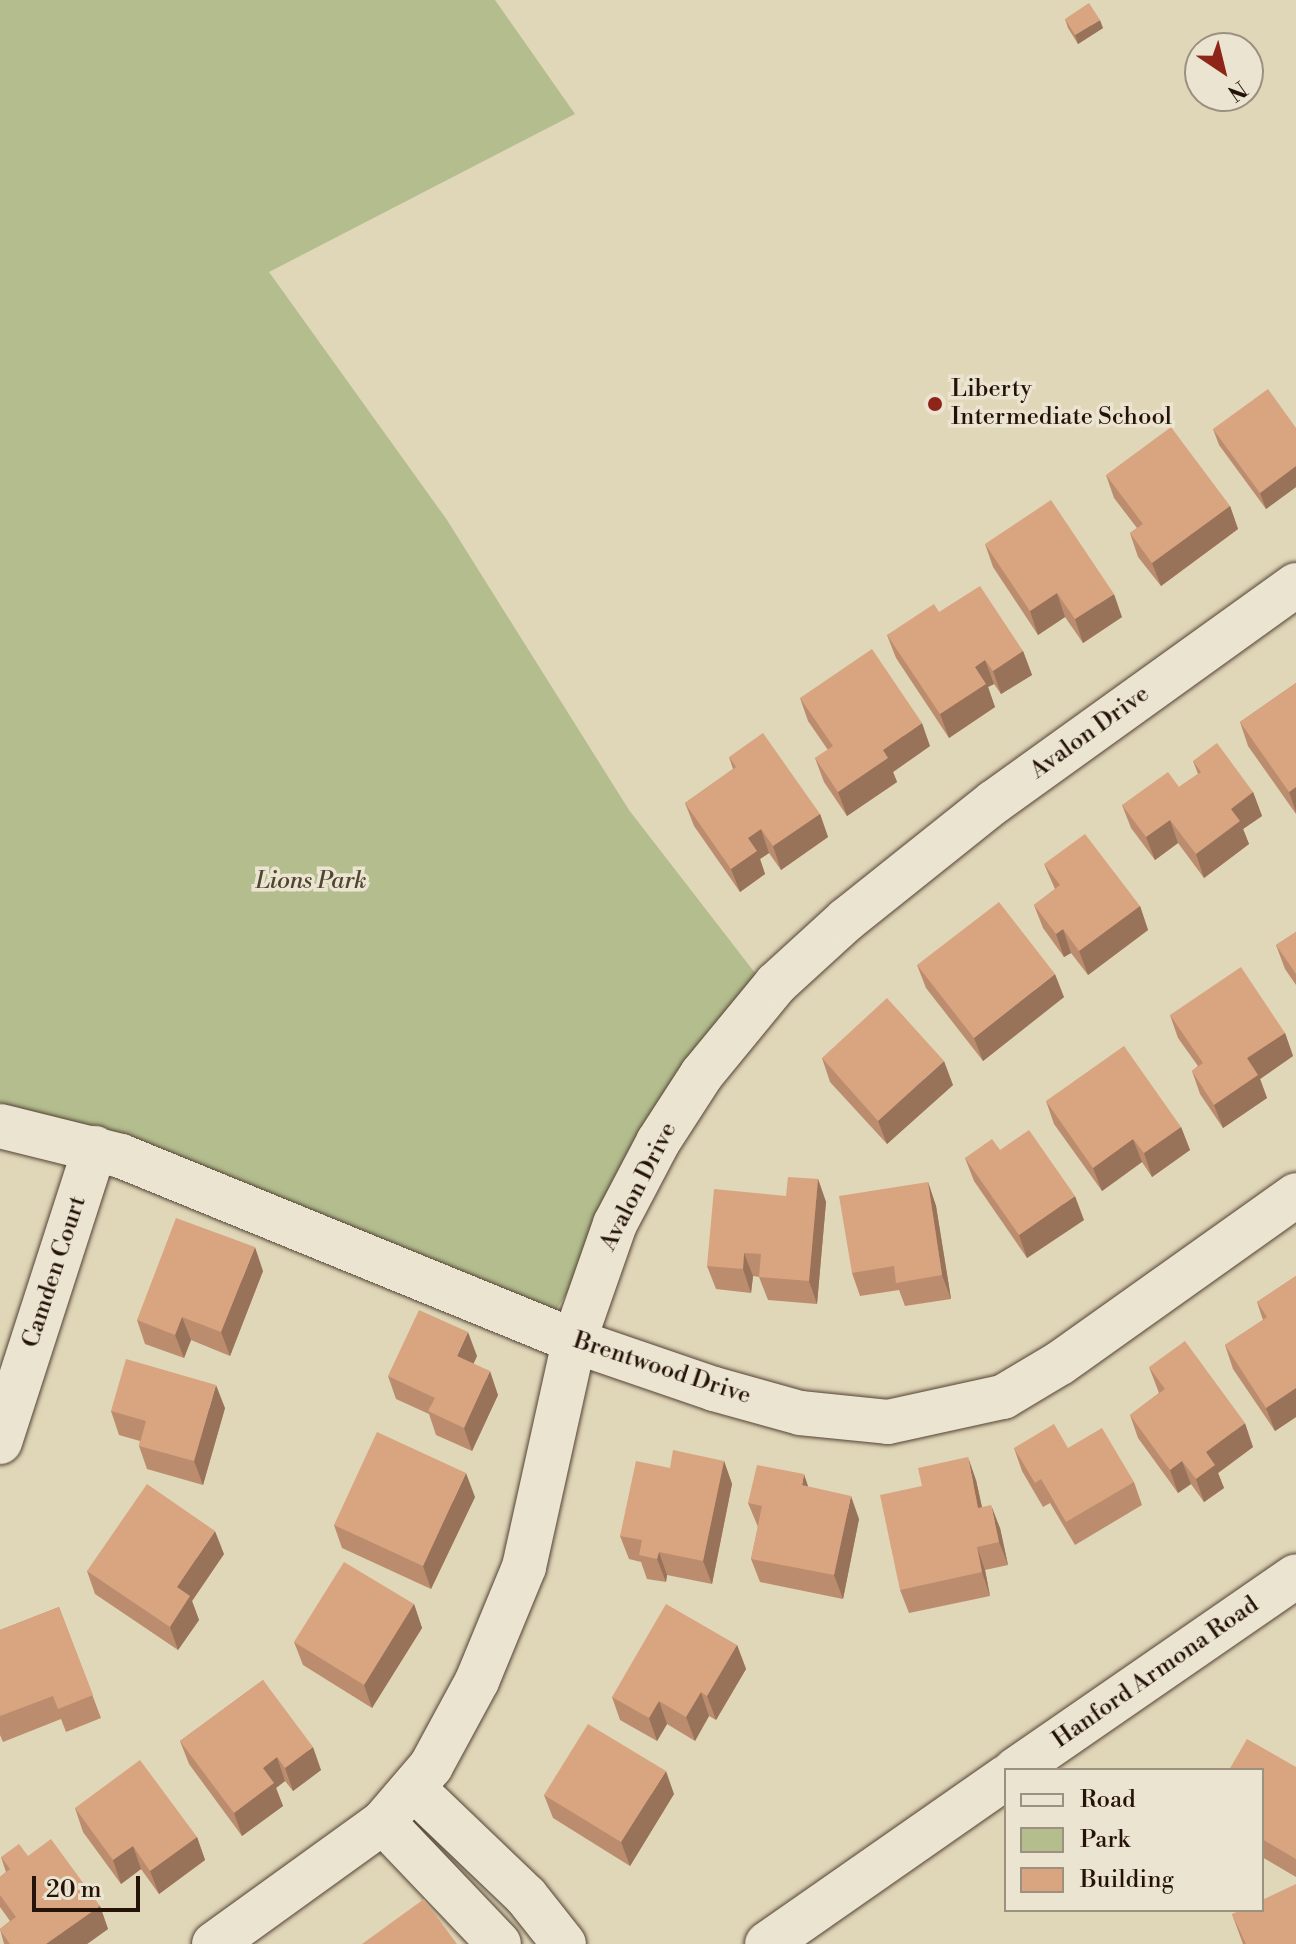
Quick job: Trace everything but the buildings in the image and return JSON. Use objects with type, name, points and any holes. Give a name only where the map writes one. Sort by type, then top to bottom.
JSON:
[{"type":"street","name":"Avalon Drive","points":[[214,1944],[383,1822],[414,1789],[477,1681],[510,1609],[524,1567],[574,1341],[615,1224],[658,1142],[702,1074],[776,984],[994,802],[1296,585]]},
{"type":"street","name":"Brentwood Drive","points":[[0,1126],[95,1148],[574,1341],[800,1413],[888,1422],[1003,1397],[1060,1363],[1296,1195]]},
{"type":"street","name":"Camden Court","points":[[0,1442],[95,1148]]},
{"type":"street","name":"Hanford Armona Road","points":[[1018,1768],[1296,1576]]},
{"type":"street","points":[[767,1944],[1004,1778]]},
{"type":"street","points":[[414,1789],[526,1896],[564,1944]]},
{"type":"street","points":[[383,1822],[499,1944]]},
{"type":"green space","name":"Lions Park","points":[[0,0],[495,0],[575,114],[269,272],[447,520],[629,810],[762,982],[556,1310],[425,1256],[61,1121],[0,1116]]},
{"type":"place","name":"Liberty Intermediate School","points":[[935,404]]}]
